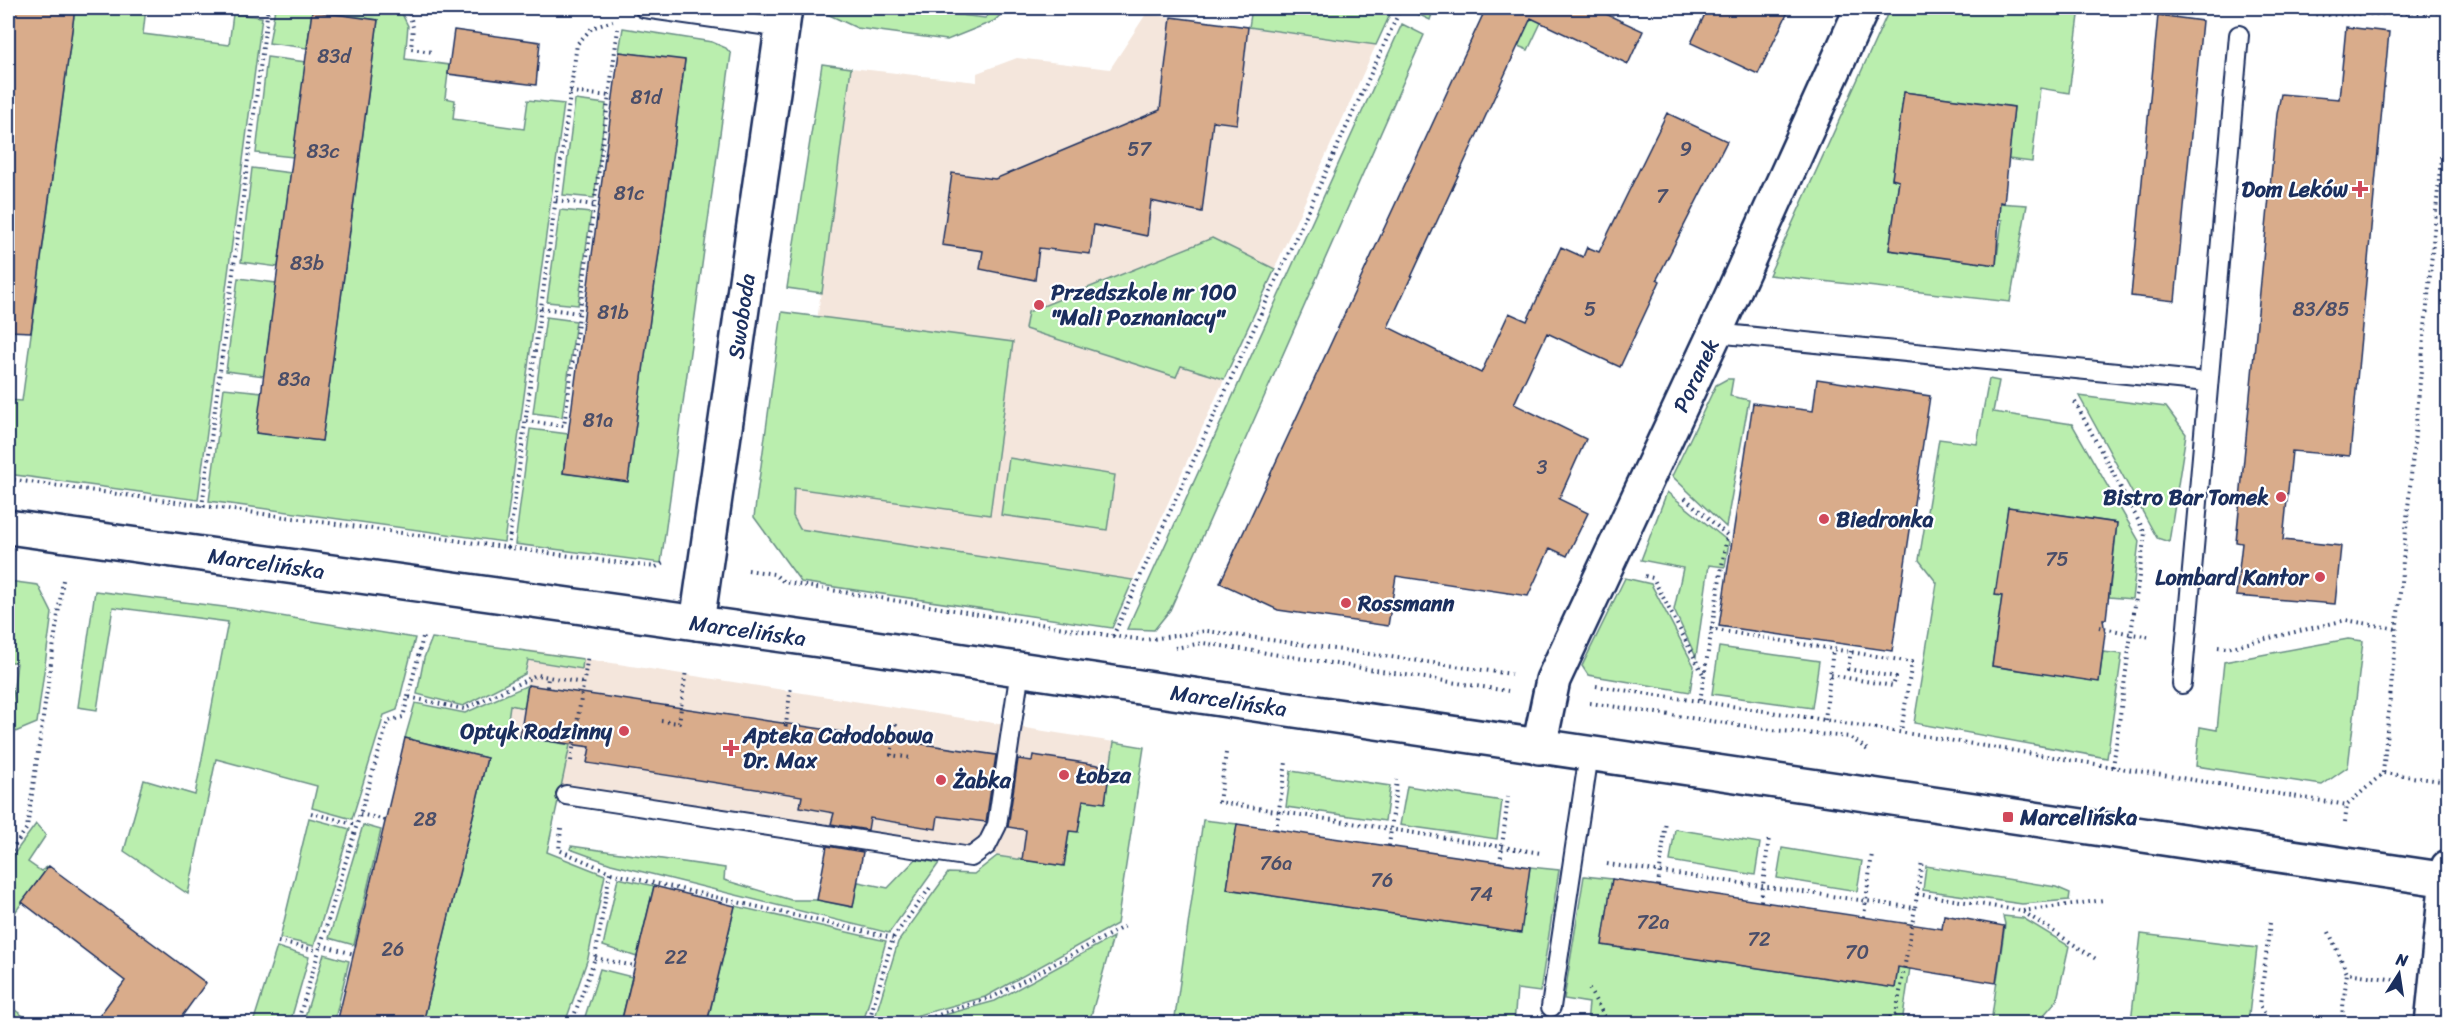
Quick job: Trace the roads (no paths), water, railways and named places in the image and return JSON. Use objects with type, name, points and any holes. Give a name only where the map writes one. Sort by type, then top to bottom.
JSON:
[{"type":"street","name":"Poranek","points":[[1539,747],[1553,680],[1715,333],[1862,8]]},
{"type":"street","name":"Swoboda","points":[[698,623],[784,18]]},
{"type":"street","name":"Marcelińska","points":[[8,527],[698,623],[2340,865],[2448,875]]},
{"type":"street","points":[[2432,1023],[2448,875]]},
{"type":"lane","points":[[644,8],[784,18]]},
{"type":"lane","points":[[2182,684],[2239,35]]},
{"type":"lane","points":[[1715,333],[2055,365],[2207,382]]},
{"type":"lane","points":[[566,795],[971,857],[987,845],[997,825],[1020,670]]},
{"type":"lane","points":[[1551,1007],[1589,754]]},
{"type":"place","name":"Dom Leków","points":[[2360,189]]},
{"type":"place","name":"Przedszkole nr 100 \"Mali Poznaniacy\"","points":[[1039,305]]},
{"type":"place","name":"Bistro Bar Tomek","points":[[2281,497]]},
{"type":"place","name":"Biedronka","points":[[1824,519]]},
{"type":"place","name":"Lombard Kantor","points":[[2320,577]]},
{"type":"place","name":"Rossmann","points":[[1346,603]]},
{"type":"place","name":"Optyk Rodzinny","points":[[624,731]]},
{"type":"place","name":"Apteka Całodobowa Dr. Max","points":[[731,748]]},
{"type":"place","name":"Łobza","points":[[1064,775]]},
{"type":"place","name":"Żabka","points":[[941,780]]},
{"type":"place","name":"Marcelińska","points":[[2008,817]]}]
